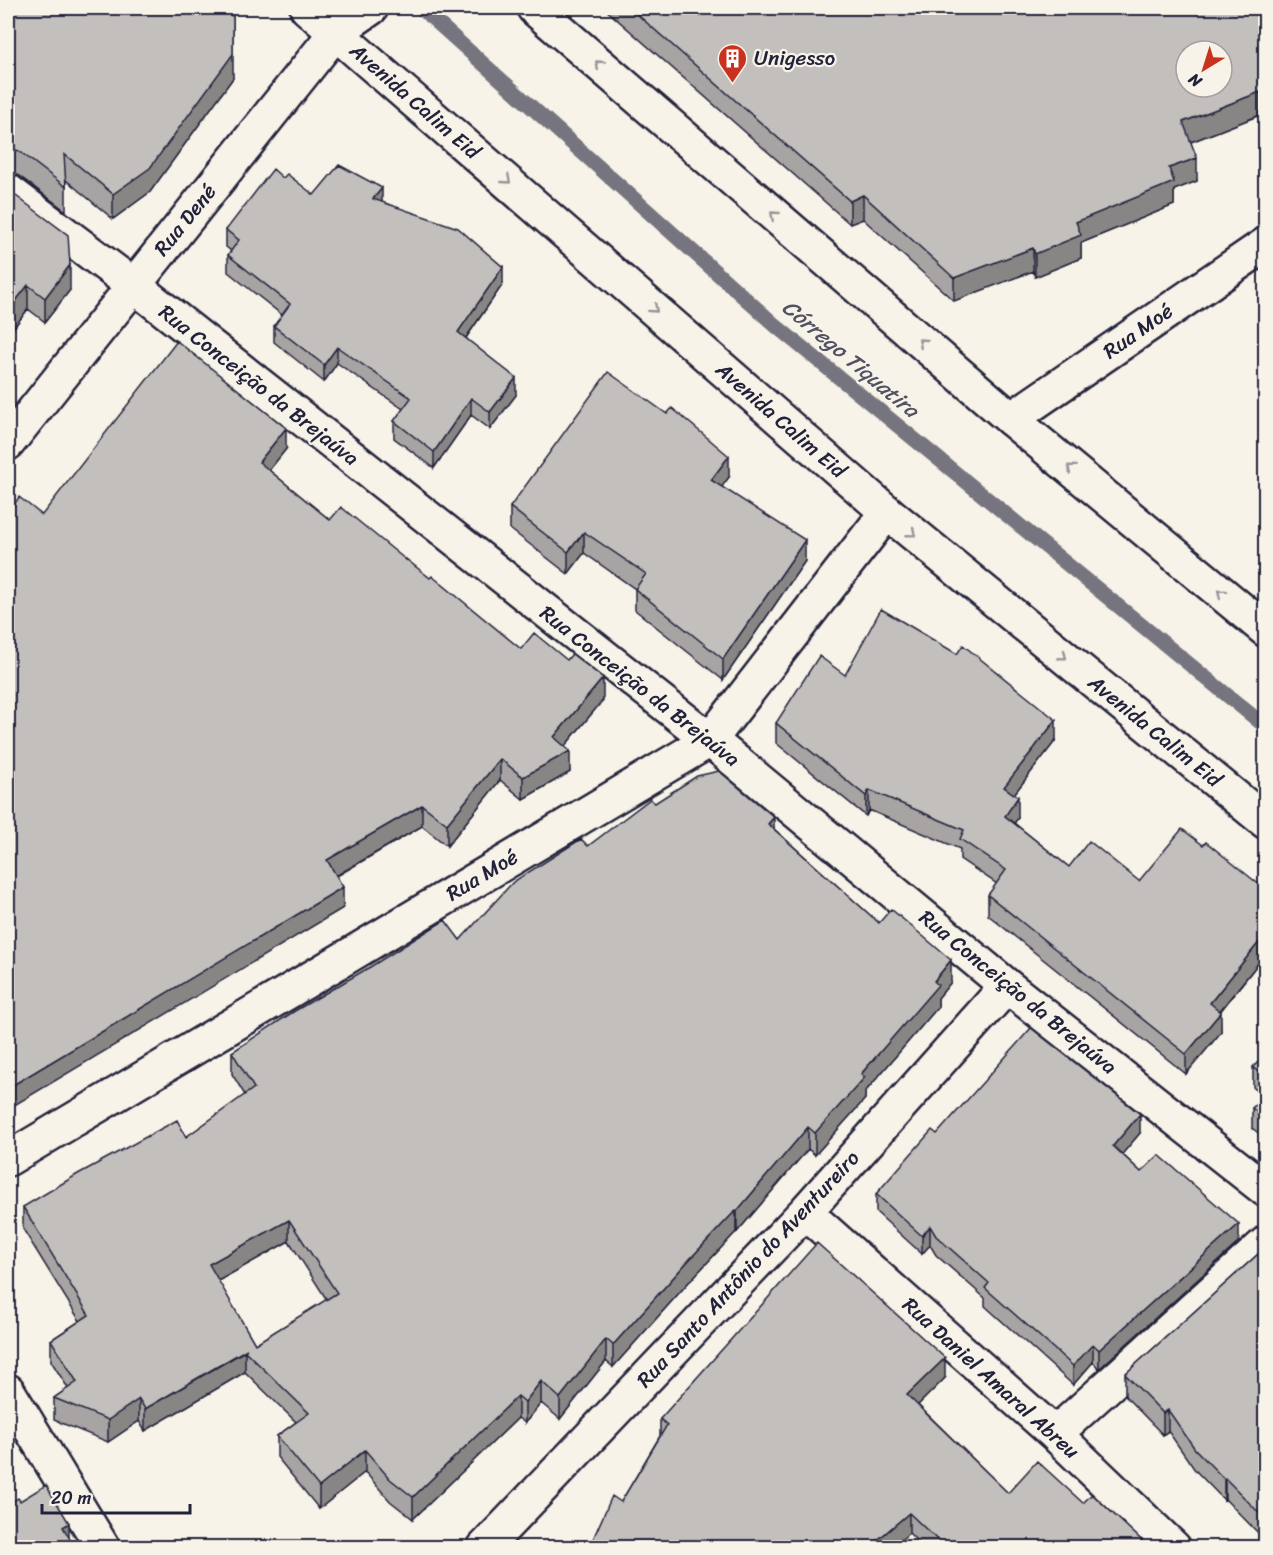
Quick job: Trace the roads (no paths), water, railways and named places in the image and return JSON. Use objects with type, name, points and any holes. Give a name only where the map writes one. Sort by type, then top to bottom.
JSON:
[{"type":"street","name":"Avenida Calim Eid","points":[[307,8],[887,512],[1266,822]]},
{"type":"street","name":"Rua Dené","points":[[8,443],[336,32],[371,8]]},
{"type":"street","points":[[534,8],[1011,419],[1266,630]]},
{"type":"street","name":"Rua Conceição da Brejaúva","points":[[8,191],[133,285],[710,740],[1007,986],[1266,1190]]},
{"type":"street","name":"Rua Moé","points":[[1011,419],[1266,243]]},
{"type":"street","name":"Rua Moé","points":[[8,1159],[710,740],[887,512]]},
{"type":"street","name":"Rua Santo Antônio do Aventureiro","points":[[484,1548],[805,1212],[1007,986]]},
{"type":"street","name":"Rua Daniel Amaral Abreu","points":[[805,1212],[1055,1434],[1174,1548]]},
{"type":"street","points":[[1055,1434],[1266,1243]]},
{"type":"street","points":[[8,1391],[103,1548]]},
{"type":"waterway","name":"Córrego Tiquatira","points":[[421,8],[776,326],[1266,727]]},
{"type":"place","name":"Unigesso","points":[[733,84]]}]
